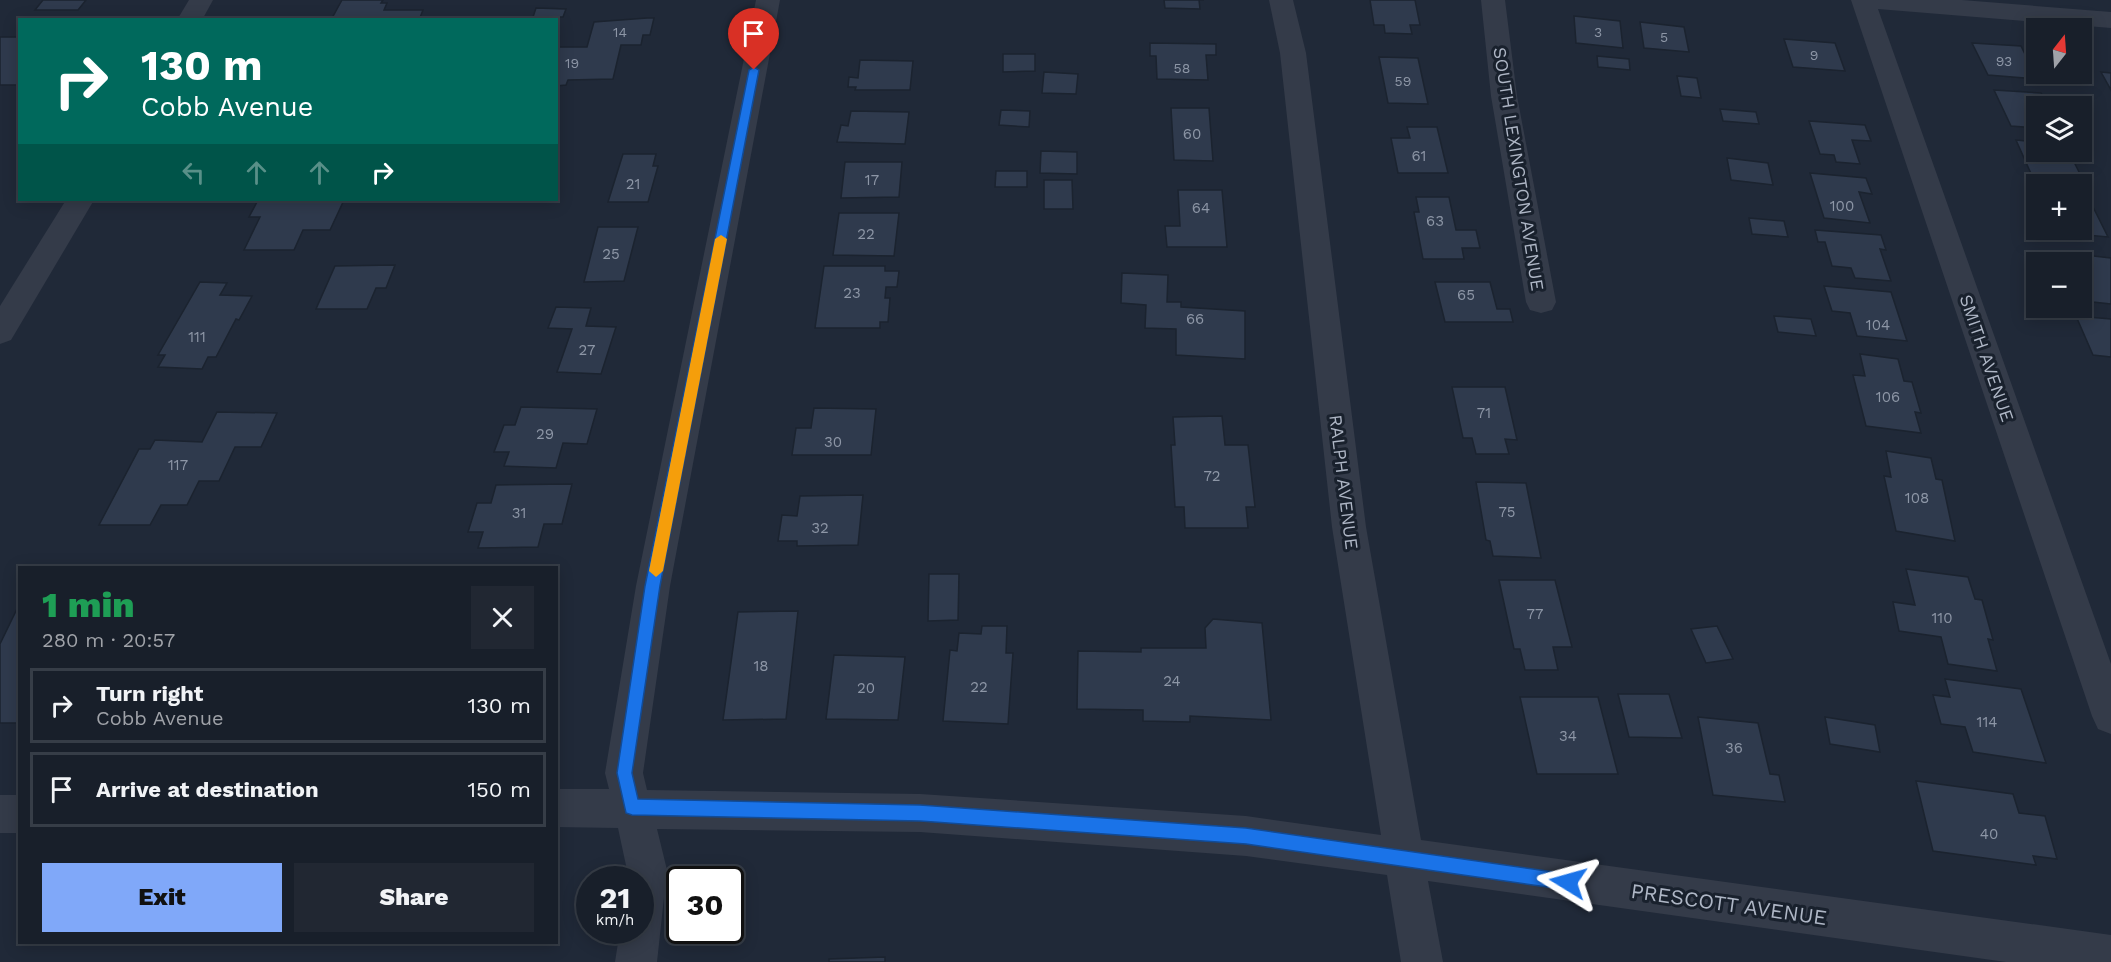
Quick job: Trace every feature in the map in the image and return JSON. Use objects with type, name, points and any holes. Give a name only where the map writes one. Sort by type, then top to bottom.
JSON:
[{"type":"street","points":[[190,18],[201,0]]},
{"type":"street","points":[[645,866],[624,773],[653,586],[768,0]]},
{"type":"street","name":"RALPH AVENUE","points":[[1281,0],[1293,52],[1348,527],[1422,962]]},
{"type":"street","name":"SOUTH LEXINGTON AVENUE","points":[[1493,0],[1504,96],[1541,302]]},
{"type":"street","name":"SMITH AVENUE","points":[[1863,0],[2111,716]]},
{"type":"street","points":[[1868,0],[2111,20]]},
{"type":"street","points":[[0,332],[79,201]]},
{"type":"street","name":"PRESCOTT AVENUE","points":[[558,808],[632,807],[931,814],[1246,836],[2111,956]]},
{"type":"street","points":[[0,814],[18,814]]},
{"type":"street","points":[[636,962],[638,944]]},
{"type":"building","points":[[43,0],[86,0],[78,10],[35,10]]},
{"type":"building","points":[[342,0],[383,0],[381,3],[387,3],[384,10],[423,10],[420,18],[332,18]]},
{"type":"building","points":[[1164,0],[1199,0],[1200,9],[1165,8]]},
{"type":"building","points":[[1370,0],[1415,0],[1420,25],[1410,25],[1412,34],[1385,33],[1384,25],[1374,25]]},
{"type":"building","points":[[536,8],[566,9],[563,17],[533,17]]},
{"type":"building","points":[[1574,16],[1620,21],[1623,48],[1576,43]]},
{"type":"building","points":[[654,18],[650,35],[643,35],[641,45],[621,45],[613,79],[568,80],[566,85],[558,86],[558,47],[587,47],[594,22]]},
{"type":"building","points":[[1640,22],[1684,27],[1689,52],[1644,48]]},
{"type":"building","points":[[0,37],[18,37],[18,85],[0,85]]},
{"type":"building","points":[[1784,39],[1835,43],[1845,71],[1793,67]]},
{"type":"building","points":[[1150,43],[1216,44],[1216,55],[1206,55],[1208,80],[1157,79],[1156,56],[1150,56]]},
{"type":"building","points":[[1972,43],[2021,46],[2026,56],[2026,78],[1988,75]]},
{"type":"building","points":[[1003,54],[1035,54],[1035,71],[1003,72]]},
{"type":"building","points":[[1597,56],[1629,59],[1630,70],[1598,67]]},
{"type":"building","points":[[1379,57],[1418,58],[1428,104],[1388,103]]},
{"type":"building","points":[[860,60],[913,61],[910,90],[855,90],[856,87],[848,87],[849,77],[858,78]]},
{"type":"building","points":[[1044,72],[1078,74],[1076,94],[1042,93]]},
{"type":"building","points":[[2101,72],[2111,73],[2111,90]]},
{"type":"building","points":[[1677,76],[1697,78],[1701,98],[1681,96]]},
{"type":"building","points":[[1994,90],[2041,93],[2043,96],[2026,96],[2026,127],[2011,126]]},
{"type":"building","points":[[1171,108],[1209,108],[1213,161],[1174,160]]},
{"type":"building","points":[[1720,109],[1756,112],[1759,124],[1723,121]]},
{"type":"building","points":[[1001,110],[1030,111],[1029,127],[999,125]]},
{"type":"building","points":[[851,111],[909,112],[905,144],[837,142],[841,125],[848,126]]},
{"type":"building","points":[[1809,121],[1865,125],[1871,141],[1852,140],[1860,164],[1836,162],[1834,155],[1820,154]]},
{"type":"building","points":[[1407,127],[1437,127],[1448,173],[1398,173],[1391,138],[1410,138]]},
{"type":"building","points":[[2016,140],[2026,141],[2026,162],[2074,162],[2080,174],[2031,174]]},
{"type":"building","points":[[1041,151],[1077,152],[1077,174],[1040,173]]},
{"type":"building","points":[[623,154],[656,154],[653,166],[658,166],[648,202],[608,202]]},
{"type":"building","points":[[1727,158],[1768,163],[1773,185],[1731,180]]},
{"type":"building","points":[[845,162],[902,162],[899,197],[841,198]]},
{"type":"building","points":[[996,171],[1027,171],[1027,187],[995,187]]},
{"type":"building","points":[[1810,173],[1866,178],[1872,194],[1859,192],[1870,223],[1824,218]]},
{"type":"building","points":[[1044,180],[1072,180],[1073,209],[1044,209]]},
{"type":"building","points":[[1178,190],[1222,190],[1227,247],[1167,247],[1165,226],[1180,226]]},
{"type":"building","points":[[1416,197],[1449,197],[1456,230],[1476,230],[1480,248],[1462,248],[1464,259],[1423,259],[1414,212],[1419,212]]},
{"type":"building","points":[[257,201],[344,201],[330,230],[303,230],[294,250],[244,250],[260,217],[249,217]]},
{"type":"building","points":[[2092,205],[2108,237],[2092,236]]},
{"type":"building","points":[[839,213],[899,213],[894,256],[833,255]]},
{"type":"building","points":[[1749,218],[1784,221],[1788,237],[1752,234]]},
{"type":"building","points":[[598,227],[638,227],[624,281],[584,282]]},
{"type":"building","points":[[1815,230],[1881,235],[1886,250],[1880,249],[1891,281],[1855,278],[1851,268],[1832,266],[1825,242],[1818,242]]},
{"type":"building","points":[[2092,256],[2111,258],[2111,304],[2093,302]]},
{"type":"building","points":[[395,265],[386,288],[376,288],[367,309],[316,309],[335,266]]},
{"type":"building","points":[[824,266],[885,266],[885,271],[899,271],[897,287],[886,287],[885,298],[890,298],[888,322],[880,322],[880,328],[815,328]]},
{"type":"building","points":[[1122,273],[1168,275],[1167,302],[1181,302],[1181,307],[1245,311],[1245,359],[1176,355],[1176,329],[1145,328],[1146,305],[1121,303]]},
{"type":"building","points":[[200,282],[227,283],[220,295],[252,296],[239,320],[236,319],[216,357],[208,357],[202,369],[158,367],[165,355],[158,355]]},
{"type":"building","points":[[1435,282],[1490,282],[1497,309],[1510,309],[1513,322],[1445,322]]},
{"type":"building","points":[[1824,286],[1891,292],[1907,341],[1857,336],[1850,313],[1832,311]]},
{"type":"building","points":[[556,307],[591,308],[586,326],[616,327],[601,374],[557,372],[572,329],[548,328]]},
{"type":"building","points":[[1774,316],[1811,319],[1816,336],[1778,332]]},
{"type":"building","points":[[2077,318],[2111,319],[2111,357],[2093,355]]},
{"type":"building","points":[[1860,354],[1898,359],[1904,381],[1912,382],[1921,413],[1915,412],[1921,433],[1866,426],[1853,375],[1865,376]]},
{"type":"building","points":[[1452,387],[1505,387],[1517,440],[1505,439],[1509,454],[1476,454],[1472,438],[1463,438]]},
{"type":"building","points":[[521,407],[597,409],[587,444],[563,443],[556,468],[504,466],[509,452],[494,452],[504,425],[515,425]]},
{"type":"building","points":[[814,408],[876,409],[871,455],[792,455],[796,428],[811,428]]},
{"type":"building","points":[[217,412],[277,413],[261,447],[235,447],[219,481],[199,481],[187,505],[161,505],[150,525],[99,525],[139,449],[150,449],[155,440],[202,442]]},
{"type":"building","points":[[1222,416],[1225,445],[1248,445],[1255,507],[1246,507],[1248,528],[1185,528],[1184,507],[1175,507],[1171,445],[1175,445],[1173,417]]},
{"type":"building","points":[[1886,451],[1931,458],[1936,479],[1942,480],[1955,541],[1896,531],[1884,476],[1891,477]]},
{"type":"building","points":[[1476,482],[1526,483],[1541,558],[1493,556],[1490,541],[1486,540]]},
{"type":"building","points":[[572,484],[562,524],[544,524],[538,547],[478,548],[483,532],[468,532],[477,503],[491,503],[496,485]]},
{"type":"building","points":[[863,495],[858,545],[797,546],[797,541],[778,541],[782,515],[797,516],[800,496]]},
{"type":"building","points":[[479,565],[531,565],[530,566]]},
{"type":"building","points":[[1906,569],[1968,577],[1975,599],[1982,600],[1993,640],[1988,639],[1997,671],[1948,664],[1941,637],[1899,631],[1893,602],[1915,605]]},
{"type":"building","points":[[929,574],[959,574],[958,620],[928,621]]},
{"type":"building","points":[[1499,580],[1555,580],[1572,647],[1553,647],[1558,670],[1525,670],[1520,649],[1514,649]]},
{"type":"building","points":[[18,609],[18,723],[0,723],[0,644]]},
{"type":"building","points":[[798,611],[786,719],[723,720],[738,612]]},
{"type":"building","points":[[1213,619],[1262,623],[1271,720],[1190,716],[1190,722],[1143,721],[1143,710],[1077,709],[1078,651],[1141,652],[1141,648],[1206,648],[1205,628]]},
{"type":"building","points":[[982,626],[1007,626],[1006,653],[1013,653],[1008,724],[943,721],[950,650],[957,651],[959,633],[981,634]]},
{"type":"building","points":[[1717,626],[1733,659],[1706,663],[1691,629]]},
{"type":"building","points":[[834,655],[905,657],[898,720],[826,719]]},
{"type":"building","points":[[1945,679],[2021,689],[2046,763],[1973,752],[1965,727],[1941,724],[1933,695],[1950,697]]},
{"type":"building","points":[[1618,694],[1669,694],[1682,738],[1629,737]]},
{"type":"building","points":[[1520,697],[1598,697],[1618,774],[1537,774]]},
{"type":"building","points":[[1698,717],[1758,723],[1770,774],[1779,775],[1785,802],[1713,795]]},
{"type":"building","points":[[1825,717],[1875,725],[1880,752],[1830,744]]},
{"type":"building","points":[[1916,781],[2013,794],[2019,813],[2045,816],[2057,859],[2033,856],[2036,865],[1933,851]]},
{"type":"building","points":[[885,957],[885,962],[829,962],[829,959]]},
{"type":"slow traffic","points":[[656,571],[721,239]]},
{"type":"route","points":[[754,70],[653,586],[624,773],[632,807],[920,813],[1246,836],[1568,882]]}]
